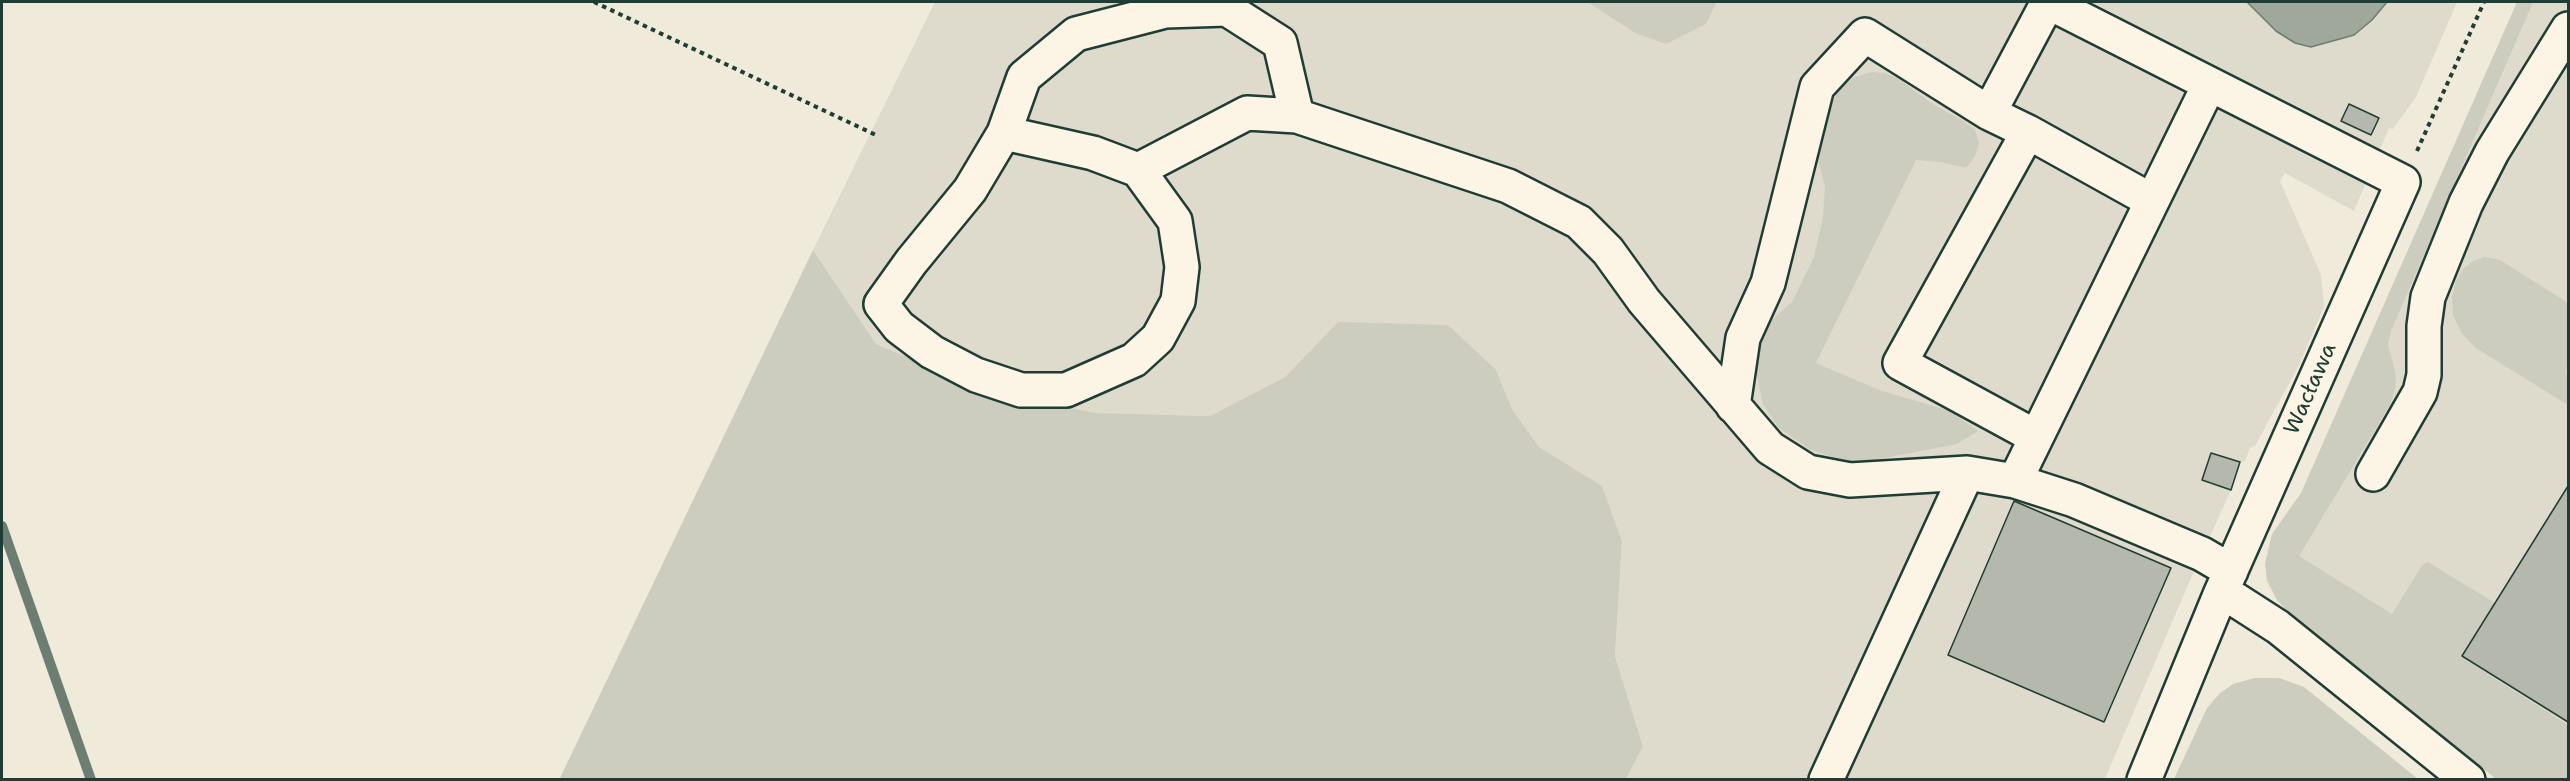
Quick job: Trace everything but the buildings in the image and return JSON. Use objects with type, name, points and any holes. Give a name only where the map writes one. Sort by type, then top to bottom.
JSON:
[{"type":"street","points":[[1989,113],[2048,2],[2403,182]]},
{"type":"street","points":[[1004,133],[1093,153],[1138,170],[1175,221],[1182,267],[1178,300],[1158,338],[1134,360],[1066,390],[1021,390],[976,375],[932,352],[899,327],[881,304],[911,262],[970,190],[1004,133],[1023,77],[1076,34],[1165,11],[1227,9],[1280,43],[1297,116]]},
{"type":"street","points":[[2373,474],[2402,428],[2420,392],[2424,375],[2424,326],[2428,297],[2466,203],[2492,152],[2568,29]]},
{"type":"street","points":[[1733,406],[1743,338],[1768,283],[1817,87],[1865,35],[1989,113],[2028,132],[2152,201]]},
{"type":"street","points":[[2015,481],[2209,85]]},
{"type":"street","points":[[1138,170],[1247,113],[1297,116],[1508,186],[1579,222],[1608,251],[1644,301],[1770,448],[1808,472],[1850,480],[1967,473],[2015,481],[2074,500],[2202,554],[2226,583],[2236,600],[2278,627],[2468,780]]},
{"type":"street","points":[[2028,132],[1900,363],[2036,437]]},
{"type":"street","name":"Wacława","points":[[2144,780],[2226,583],[2403,182]]},
{"type":"street","points":[[1826,780],[1967,473]]},
{"type":"path","points":[[594,2],[878,136]]},
{"type":"path","points":[[2403,182],[2484,2]]},
{"type":"shaded area","points":[[935,2],[1587,2],[1635,33],[1706,24],[1717,2],[2457,2],[2416,97],[2393,129],[2389,128],[2354,211],[2285,173],[2280,181],[2321,275],[2324,307],[2298,367],[2255,446],[2250,448],[2245,461],[2240,462],[2231,490],[2105,779],[1626,779],[1643,745],[1615,656],[1622,541],[1602,487],[1539,447],[1512,409],[1496,370],[1338,322],[1285,377],[1210,416],[1095,413],[986,390],[876,344],[813,250]]},
{"type":"shaded area","points":[[1587,2],[1717,2],[1706,24],[1666,44],[1635,33]]},
{"type":"shaded area","points":[[2247,2],[2387,2],[2372,20],[2354,35],[2311,47],[2295,43],[2276,31]]},
{"type":"shaded area","points":[[2517,2],[2533,2],[2391,331],[2388,344],[2396,375],[2390,405],[2299,556],[2392,614],[2423,564],[2428,562],[2495,603],[2461,657],[2568,725],[2568,779],[2496,779],[2290,614],[2277,600],[2267,581],[2265,564],[2272,534],[2301,493]]},
{"type":"shaded area","points":[[2521,2],[2568,2],[2568,779],[2287,574]]},
{"type":"shaded area","points":[[1871,72],[1885,73],[1897,78],[1934,105],[1962,120],[1975,130],[1979,143],[1975,156],[1966,168],[1941,162],[1916,160],[1816,363],[1879,390],[1950,411],[1978,431],[1957,444],[1864,462],[1844,461],[1809,449],[1778,427],[1763,404],[1754,362],[1764,327],[1792,302],[1814,257],[1823,217],[1825,187],[1817,156],[1827,116],[1838,90],[1853,78]]},
{"type":"shaded area","points":[[813,250],[876,344],[986,390],[1095,413],[1210,416],[1285,377],[1338,322],[1448,325],[1496,370],[1512,409],[1539,447],[1602,486],[1622,541],[1615,656],[1643,746],[1626,779],[559,780]]},
{"type":"shaded area","points":[[2485,257],[2500,260],[2568,303],[2568,366],[2565,373],[2568,375],[2568,405],[2476,348],[2462,334],[2453,315],[2452,297],[2456,281],[2463,269],[2473,261]]},
{"type":"shaded area","points":[[2255,678],[2279,678],[2304,687],[2418,779],[2174,779],[2207,708],[2220,693],[2233,684]]},
{"type":"waterway","points":[[2,526],[91,780]]}]
